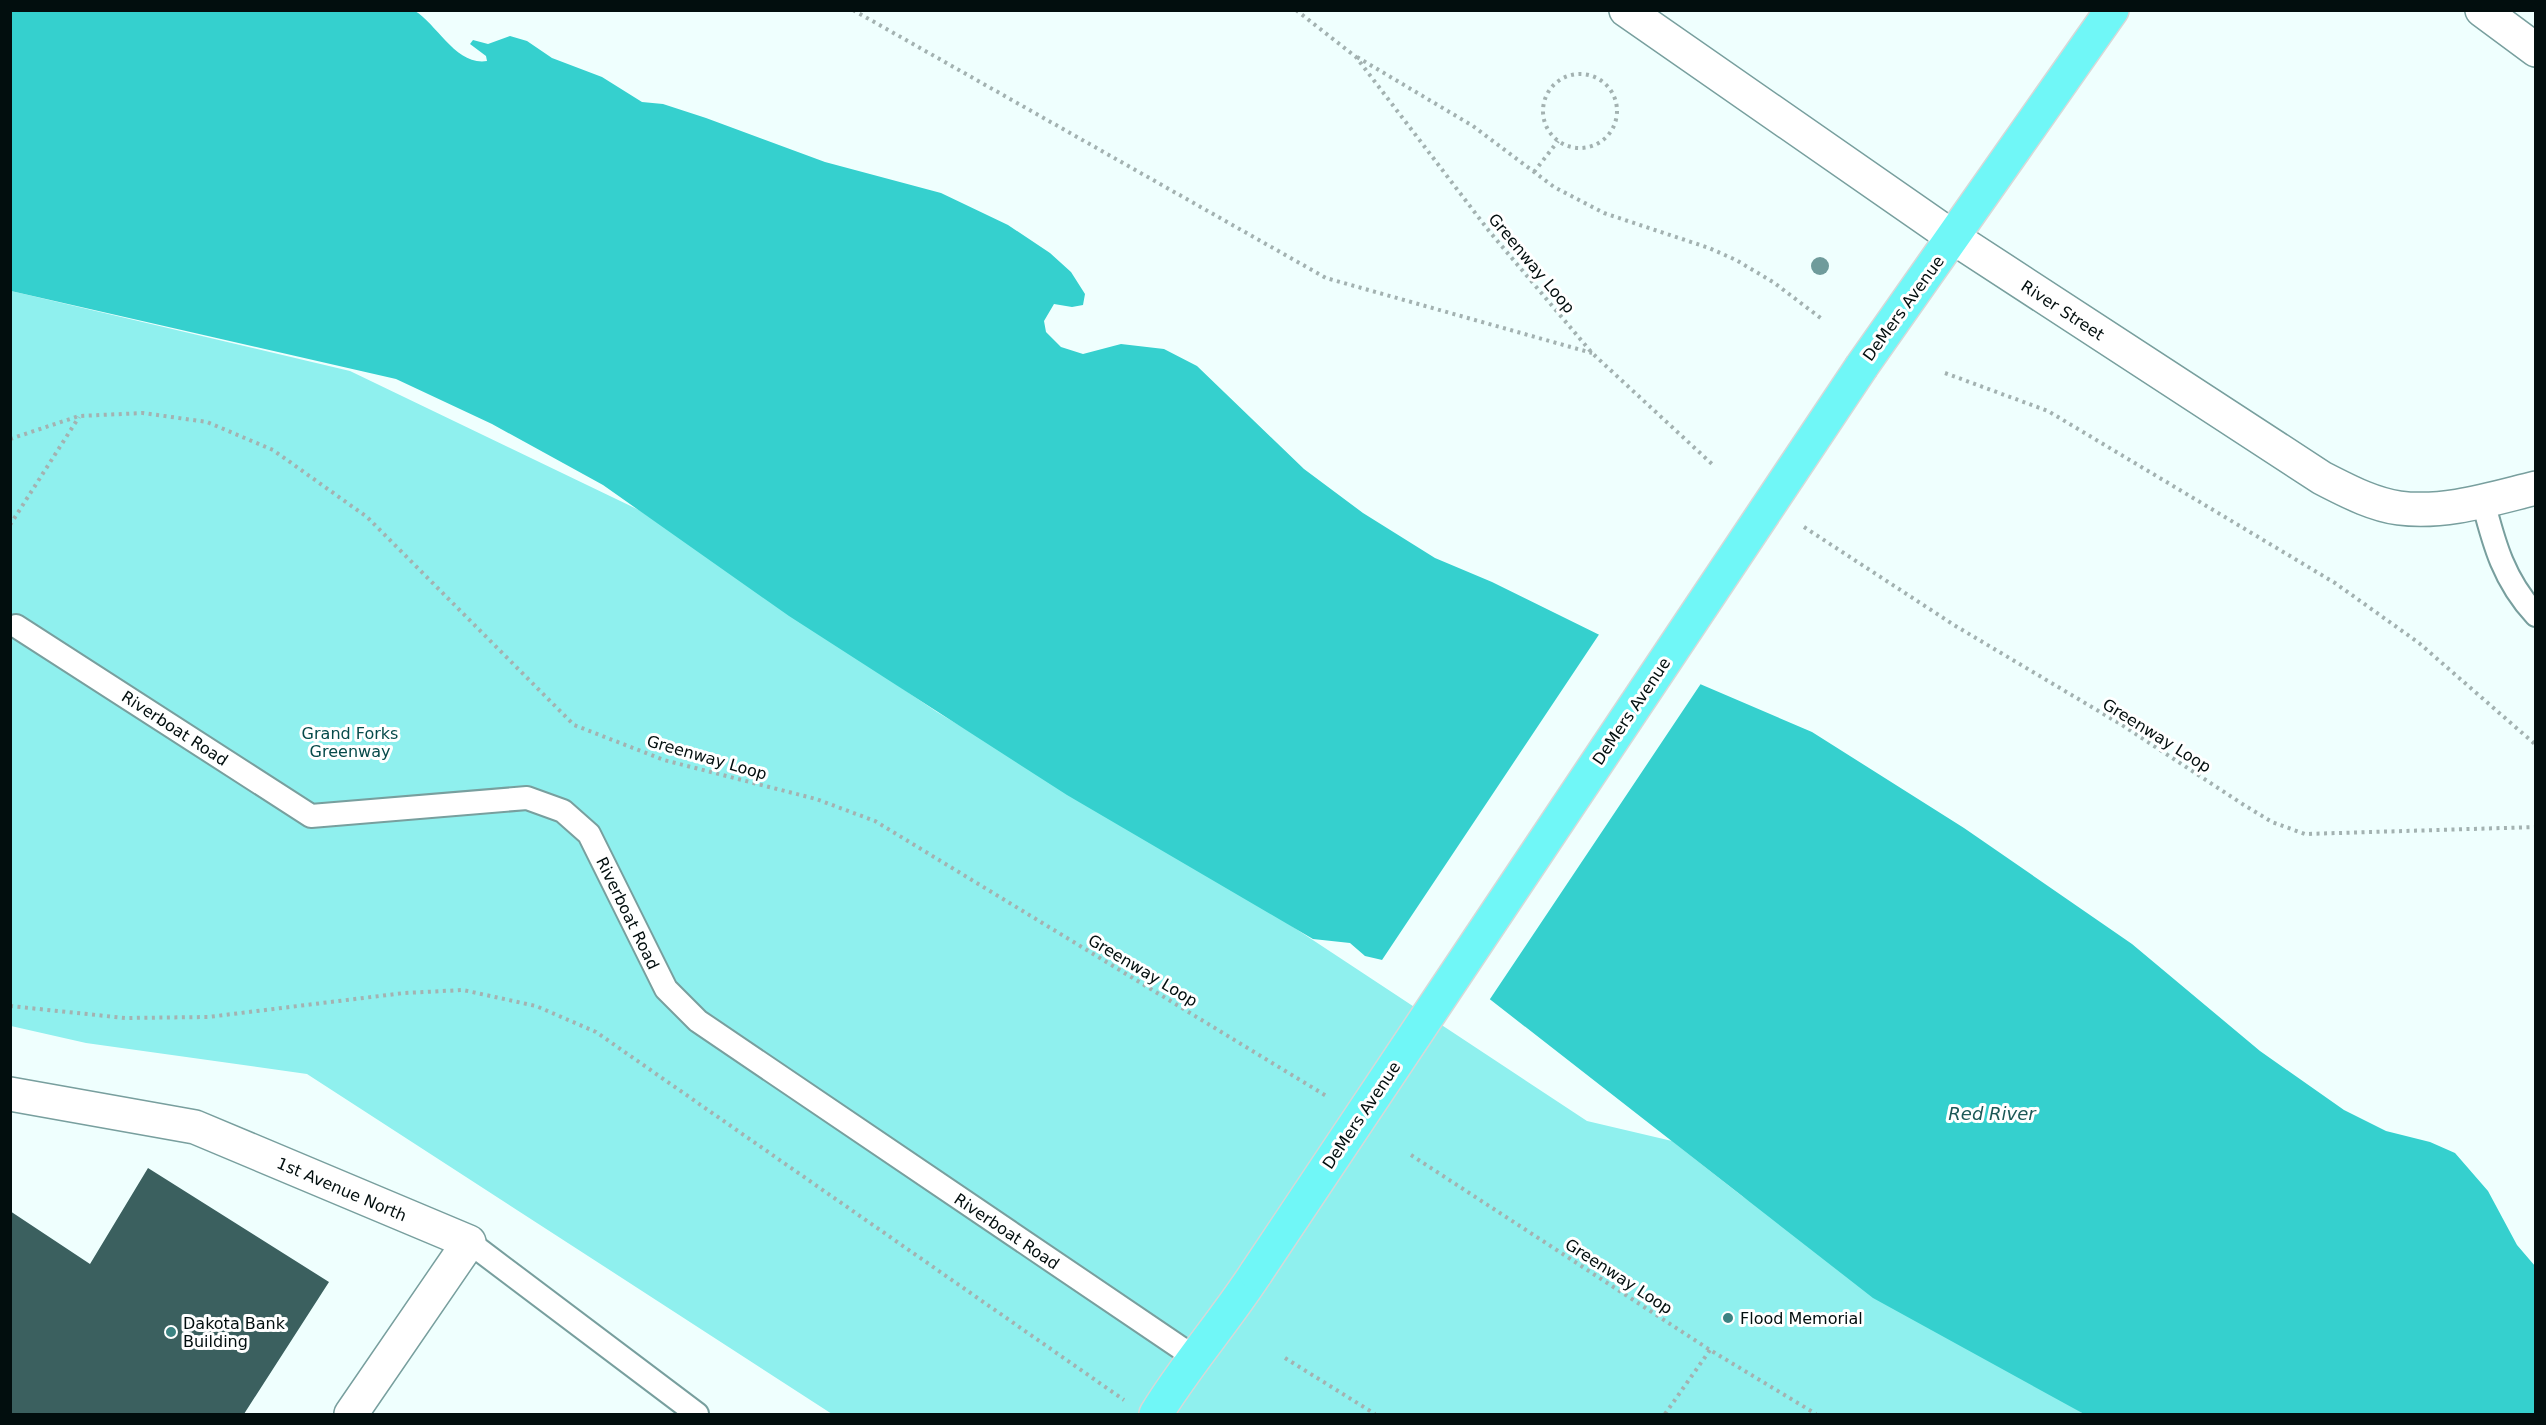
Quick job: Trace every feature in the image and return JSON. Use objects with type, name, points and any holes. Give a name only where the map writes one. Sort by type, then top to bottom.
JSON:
[{"type":"main road","name":"DeMers Avenue","points":[[1142,1409],[1194,1357],[1225,1319],[1862,366],[2112,10]]},
{"type":"street","name":"River Street","points":[[1626,10],[1954,238],[2274,448],[2360,497],[2410,508],[2433,509],[2483,501],[2535,488]]},
{"type":"street","points":[[2482,10],[2535,50]]},
{"type":"street","name":"1st Avenue North","points":[[10,1094],[195,1127],[469,1242]]},
{"type":"street","points":[[351,1414],[469,1242]]},
{"type":"lane","points":[[2483,501],[2498,558],[2525,604],[2535,615]]},
{"type":"lane","name":"Riverboat Road","points":[[16,626],[311,816],[527,798],[563,811],[589,834],[666,989],[698,1021],[1194,1357]]},
{"type":"lane","points":[[469,1242],[697,1414]]},
{"type":"path","points":[[853,10],[1326,278],[1592,353]]},
{"type":"path","name":"Greenway Loop","points":[[1296,10],[1356,57],[1473,126],[1554,187],[1604,213],[1709,248],[1736,260],[1773,282],[1822,319]]},
{"type":"path","name":"Greenway Loop","points":[[1356,57],[1489,231],[1592,353],[1712,464]]},
{"type":"path","points":[[1587,74],[1607,86],[1614,95],[1617,108],[1610,132],[1601,141],[1589,147],[1577,149],[1558,141],[1546,127],[1543,116],[1543,104],[1554,84],[1564,77],[1587,74]]},
{"type":"path","points":[[1534,172],[1558,141]]},
{"type":"path","points":[[1945,373],[2048,411],[2335,583],[2419,643],[2535,744]]},
{"type":"path","name":"Greenway Loop","points":[[10,439],[79,416],[143,413],[207,422],[273,450],[367,517],[574,725],[664,760],[816,799],[876,822],[1328,1097]]},
{"type":"path","points":[[10,525],[79,416]]},
{"type":"path","name":"Greenway Loop","points":[[1804,527],[1954,625],[2122,725],[2271,822],[2305,834],[2535,827]]},
{"type":"path","points":[[10,1006],[125,1017],[208,1017],[404,993],[463,990],[536,1006],[596,1032],[1142,1409]]},
{"type":"path","name":"Greenway Loop","points":[[1411,1155],[1710,1350],[1816,1414]]},
{"type":"path","points":[[1665,1414],[1710,1350]]},
{"type":"path","points":[[1285,1358],[1375,1414]]},
{"type":"green space","name":"Grand Forks Greenway","points":[[11,291],[350,371],[639,510],[937,712],[1269,911],[1587,1121],[1672,1141],[1742,1196],[2084,1414],[832,1414],[307,1074],[86,1043],[11,1026]]},
{"type":"water","name":"Red River","points":[[11,11],[415,11],[456,51],[476,61],[487,61],[486,56],[470,44],[473,40],[488,44],[510,36],[527,41],[552,58],[602,77],[642,102],[663,104],[825,162],[941,193],[1008,225],[1050,253],[1071,272],[1085,294],[1083,305],[1072,307],[1054,304],[1044,321],[1046,332],[1061,347],[1083,354],[1121,344],[1164,349],[1197,366],[1304,469],[1363,513],[1435,558],[1492,582],[1693,681],[1812,732],[1964,828],[2132,944],[2260,1051],[2344,1110],[2386,1131],[2430,1142],[2455,1153],[2488,1191],[2517,1245],[2535,1266],[2535,1414],[2084,1414],[1873,1298],[1478,990],[1434,972],[1365,956],[1350,943],[1313,939],[1067,795],[789,616],[603,485],[492,424],[396,379],[11,291]]},
{"type":"pier","points":[[1600,633],[1702,682],[1488,1002],[1477,993],[1453,986],[1433,975],[1380,963]]},
{"type":"building","name":"Dakota Bank Building","points":[[148,1168],[329,1282],[244,1414],[10,1414],[10,1211],[90,1264]]},
{"type":"place","name":"Flood Memorial","points":[[1728,1318]]},
{"type":"place","name":"Dakota Bank Building","points":[[171,1332]]}]
